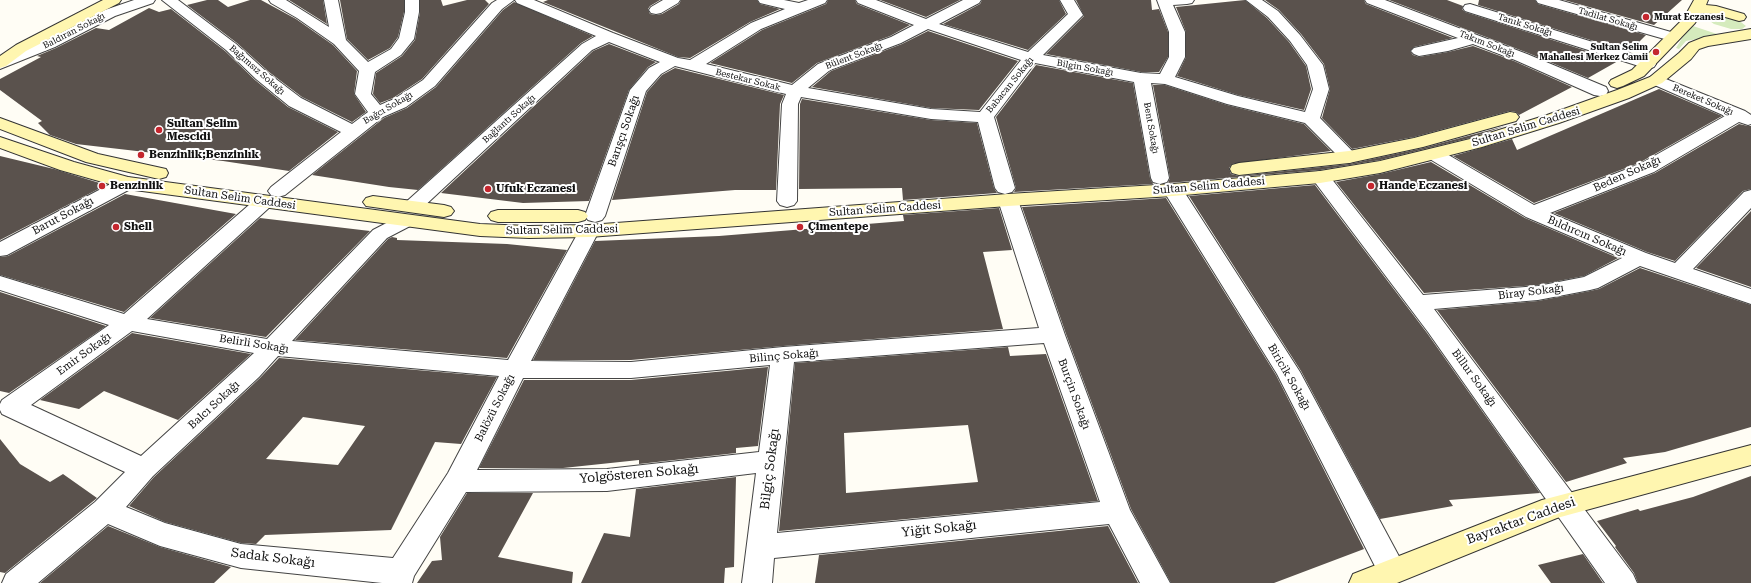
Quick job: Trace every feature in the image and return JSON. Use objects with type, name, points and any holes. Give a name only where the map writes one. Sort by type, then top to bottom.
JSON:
[{"type":"main road","points":[[0,46],[91,0]]},
{"type":"main road","points":[[0,63],[21,48],[114,0]]},
{"type":"main road","points":[[1699,16],[1716,10],[1743,23]]},
{"type":"main road","points":[[1699,16],[1743,23]]},
{"type":"main road","name":"Sultan Selim Caddesi","points":[[0,142],[67,166],[127,183],[271,196],[409,214],[480,230],[529,232],[592,223],[791,208],[1167,184],[1320,177],[1380,167],[1434,154],[1553,120],[1623,94],[1647,72],[1673,37],[1699,16]]},
{"type":"main road","name":"Sultan Selim Caddesi","points":[[1167,184],[1349,157],[1417,143],[1600,90],[1685,56],[1694,46],[1743,23]]},
{"type":"main road","name":"Sultan Selim Caddesi","points":[[0,123],[87,156],[146,172],[271,196]]},
{"type":"main road","points":[[1417,143],[1434,154]]},
{"type":"main road","points":[[127,183],[146,172]]},
{"type":"main road","name":"Bayraktar Caddesi","points":[[1364,583],[1565,503],[1751,455]]},
{"type":"street","name":"Baldıran Sokağı","points":[[0,63],[50,44],[110,13],[148,0]]},
{"type":"street","name":"Bağımsız Sokağı","points":[[169,0],[231,47],[262,76],[295,102],[352,131]]},
{"type":"street","points":[[276,0],[302,15],[339,41],[367,70]]},
{"type":"street","points":[[331,0],[339,41]]},
{"type":"street","points":[[377,113],[363,94],[367,70],[396,52],[406,40],[412,12],[412,0]]},
{"type":"street","name":"Bağcı Sokağı","points":[[271,196],[352,131],[377,113],[400,103],[429,83],[497,6],[507,0]]},
{"type":"street","name":"Bestekar Sokak","points":[[522,0],[673,62],[795,91],[931,114],[985,117]]},
{"type":"street","points":[[656,10],[673,0]]},
{"type":"street","points":[[765,0],[800,8]]},
{"type":"street","points":[[692,66],[756,26],[820,0]]},
{"type":"street","name":"Bilgin Sokağı","points":[[863,0],[926,24],[1031,58],[1140,78],[1166,79],[1233,100],[1311,119]]},
{"type":"street","name":"Bülent Sokağı","points":[[795,91],[824,67],[896,40],[974,0]]},
{"type":"street","name":"Babacan Sokağı","points":[[1007,194],[985,117],[1031,58],[1076,15],[1067,0]]},
{"type":"street","points":[[1166,79],[1177,57],[1177,32],[1165,1],[1187,0]]},
{"type":"street","points":[[1253,0],[1273,14],[1295,38],[1315,65],[1321,89],[1311,119],[1349,157]]},
{"type":"street","name":"Takım Sokağı","points":[[1372,0],[1459,13],[1473,39],[1600,90]]},
{"type":"street","name":"Tadilat Sokağı","points":[[1543,0],[1673,37]]},
{"type":"street","name":"Tanık Sokağı","points":[[1459,13],[1647,72]]},
{"type":"street","name":"Bağlantı Sokağı","points":[[409,214],[587,48],[608,36]]},
{"type":"street","points":[[1419,51],[1448,46],[1473,39]]},
{"type":"street","name":"Barışçı Sokağı","points":[[592,223],[638,90],[654,71],[673,62]]},
{"type":"street","name":"Bereket Sokağı","points":[[1647,72],[1745,118]]},
{"type":"street","name":"Bent Sokağı","points":[[1140,78],[1167,184]]},
{"type":"street","points":[[791,208],[790,104],[795,91]]},
{"type":"street","name":"Beden Sokağı","points":[[1533,213],[1647,168],[1745,118]]},
{"type":"street","name":"Bıldırcın Sokağı","points":[[1434,154],[1533,213],[1639,258],[1751,297]]},
{"type":"street","name":"Billur Sokağı","points":[[1320,177],[1436,327],[1622,583]]},
{"type":"street","name":"Barut Sokağı","points":[[0,250],[127,183]]},
{"type":"street","name":"Biricik Sokağı","points":[[1167,184],[1288,372],[1392,571]]},
{"type":"street","name":"Burçin Sokağı","points":[[1007,194],[1053,335],[1117,512],[1155,583]]},
{"type":"street","name":"Emir Sokağı","points":[[144,469],[11,407],[128,323],[271,196]]},
{"type":"street","points":[[1678,272],[1751,196]]},
{"type":"street","name":"Balcı Sokağı","points":[[18,583],[105,510],[144,469],[274,348],[380,234],[409,214]]},
{"type":"street","name":"Balözü Sokağı","points":[[399,577],[458,481],[592,223]]},
{"type":"street","name":"Biray Sokağı","points":[[1417,303],[1538,293],[1590,283],[1639,258]]},
{"type":"street","name":"Belirli Sokağı","points":[[0,283],[128,323],[274,348],[515,369]]},
{"type":"street","name":"Bilinç Sokağı","points":[[515,369],[631,370],[783,355],[1053,335]]},
{"type":"street","name":"Bilgiç Sokağı","points":[[757,583],[783,355]]},
{"type":"street","name":"Yolgösteren Sokağı","points":[[458,481],[606,480],[771,461]]},
{"type":"street","name":"Sadak Sokağı","points":[[105,510],[160,534],[241,556],[399,577]]},
{"type":"street","name":"Yiğit Sokağı","points":[[761,547],[1117,512]]},
{"type":"green space","points":[[1718,15],[1737,19],[1746,26],[1742,29],[1731,29],[1714,24],[1707,19],[1709,16]]},
{"type":"green space","points":[[1693,26],[1720,35],[1686,41],[1679,49],[1676,48],[1684,35]]},
{"type":"building","points":[[207,0],[218,0],[228,7],[250,0],[261,0],[296,19],[333,45],[357,71],[354,94],[366,112],[352,122],[302,97],[269,72],[237,43],[187,5]]},
{"type":"building","points":[[289,0],[323,0],[327,24]]},
{"type":"building","points":[[340,0],[404,0],[404,12],[398,37],[390,48],[368,60],[347,39]]},
{"type":"building","points":[[420,0],[441,0],[443,6],[467,0],[485,0],[489,4],[422,79],[393,98],[380,103],[373,94],[376,73],[402,56],[415,40],[420,12]]},
{"type":"building","points":[[548,0],[660,0],[648,9],[650,14],[656,15],[662,14],[679,4],[681,0],[757,0],[760,4],[780,9],[750,22],[690,58],[678,57],[543,2]]},
{"type":"building","points":[[828,0],[855,0],[857,4],[910,25],[890,36],[817,63],[792,83],[710,63],[762,30],[826,4]]},
{"type":"building","points":[[880,0],[960,0],[926,17]]},
{"type":"building","points":[[982,0],[1059,0],[1066,14],[1028,50],[943,24],[980,4]]},
{"type":"building","points":[[1076,0],[1151,0],[1152,10],[1159,9],[1168,32],[1168,57],[1159,72],[1141,72],[1046,54],[1084,16]]},
{"type":"building","points":[[1245,0],[1267,18],[1289,42],[1306,66],[1311,89],[1304,110],[1238,95],[1177,76],[1186,57],[1186,32],[1176,7]]},
{"type":"building","points":[[1265,0],[1364,0],[1366,4],[1453,38],[1414,47],[1410,51],[1413,55],[1419,57],[1473,46],[1514,61],[1572,87],[1519,115],[1516,112],[1510,111],[1414,137],[1352,149],[1322,118],[1330,89],[1324,64],[1301,34],[1279,10]]},
{"type":"building","points":[[1389,0],[1447,0],[1463,6],[1462,9],[1465,12],[1618,61],[1588,78],[1528,53]]},
{"type":"building","points":[[1479,0],[1535,0],[1538,4],[1646,35],[1629,52],[1478,5]]},
{"type":"building","points":[[1564,0],[1682,0],[1654,25]]},
{"type":"building","points":[[514,2],[593,36],[581,43],[418,190],[312,175],[384,118],[407,108],[436,87],[503,10]]},
{"type":"building","points":[[149,8],[159,12],[171,9],[225,51],[255,80],[288,107],[338,132],[289,171],[223,161],[76,144],[50,135],[38,123],[42,121],[0,90],[0,79],[41,57],[37,56],[96,28],[109,30]]},
{"type":"building","points":[[928,31],[1018,61],[979,110],[931,108],[812,87],[831,71],[902,44]]},
{"type":"building","points":[[609,44],[656,62],[648,67],[629,90],[589,201],[523,203],[441,193],[593,51]]},
{"type":"building","points":[[1036,65],[1133,83],[1150,178],[1153,184],[1014,192],[1016,188],[996,117]]},
{"type":"building","points":[[675,68],[784,95],[780,104],[776,190],[735,190],[612,200],[647,92],[662,75]]},
{"type":"building","points":[[1153,85],[1165,85],[1227,105],[1304,124],[1331,151],[1232,164],[1229,168],[1231,174],[1239,176],[1349,164],[1423,148],[1505,126],[1470,138],[1380,160],[1320,170],[1168,183],[1170,178]]},
{"type":"building","points":[[1659,89],[1722,116],[1639,163],[1534,203],[1453,156],[1512,139],[1517,150]]},
{"type":"building","points":[[802,99],[931,120],[977,123],[994,188],[997,193],[903,200],[902,188],[799,189],[800,104]]},
{"type":"building","points":[[1739,124],[1751,126],[1751,189],[1743,191],[1675,261],[1647,252],[1554,213],[1655,173]]},
{"type":"building","points":[[0,156],[54,169],[106,185],[0,240]]},
{"type":"building","points":[[1431,162],[1525,218],[1618,258],[1584,276],[1538,285],[1424,293],[1336,182],[1380,174]]},
{"type":"building","points":[[1315,185],[1427,333],[1540,493],[1449,500],[1453,506],[1380,519],[1301,371],[1189,196]]},
{"type":"building","points":[[125,194],[236,214],[124,312],[0,275],[0,257],[8,256]]},
{"type":"building","points":[[1166,198],[1276,375],[1364,549],[1274,583],[1171,583],[1131,509],[1066,334],[1022,207]]},
{"type":"building","points":[[999,208],[1012,250],[983,252],[1003,329],[783,346],[631,360],[533,360],[595,241],[719,236],[904,221],[903,215]]},
{"type":"building","points":[[1751,211],[1751,287],[1696,268]]},
{"type":"building","points":[[260,218],[370,231],[266,337],[150,318]]},
{"type":"building","points":[[392,237],[397,238],[397,240],[507,244],[567,250],[507,358],[295,340],[388,239]]},
{"type":"building","points":[[1640,268],[1751,305],[1751,427],[1665,452],[1623,458],[1627,463],[1566,482],[1437,310],[1538,301],[1590,291],[1599,289]]},
{"type":"building","points":[[0,292],[106,326],[9,393],[0,391]]},
{"type":"building","points":[[132,333],[251,354],[178,420],[104,391],[79,409],[40,400]]},
{"type":"building","points":[[1008,347],[1010,356],[1046,354],[1098,501],[779,531],[795,363]],"holes":[[[968,425],[978,482],[846,493],[844,433]]]},
{"type":"building","points":[[279,358],[497,377],[461,444],[435,442],[391,530],[265,535],[256,544],[241,543],[165,522],[129,506],[154,477],[260,378]],"holes":[[[303,417],[365,426],[338,465],[266,459]]]},
{"type":"building","points":[[768,367],[758,446],[736,448],[736,453],[639,464],[639,460],[563,468],[479,468],[524,380],[631,380]]},
{"type":"building","points":[[0,439],[20,464],[50,482],[63,474],[97,498],[5,573],[0,572]]},
{"type":"building","points":[[1751,476],[1751,583],[1638,583],[1634,573],[1597,521],[1638,509],[1640,511],[1693,497]]},
{"type":"building","points":[[736,477],[734,567],[725,568],[724,583],[581,583],[604,533],[630,537],[636,489]]},
{"type":"building","points":[[467,493],[533,493],[498,557],[573,572],[572,583],[417,583],[432,561],[442,560],[440,537]]},
{"type":"building","points":[[108,526],[160,547],[231,567],[214,583],[40,583]]},
{"type":"building","points":[[1108,526],[1138,583],[815,583],[819,555]]},
{"type":"building","points":[[1583,554],[1603,583],[1551,583],[1538,565]]},
{"type":"place","name":"Murat Eczanesi","points":[[1646,17]]},
{"type":"place","name":"Sultan Selim Mahallesi Merkez Camii","points":[[1656,52]]},
{"type":"place","name":"Sultan Selim Mescidi","points":[[159,130]]},
{"type":"place","name":"Benzinlik;Benzinlık","points":[[141,155]]},
{"type":"place","name":"Benzinlik","points":[[102,186]]},
{"type":"place","name":"Hande Eczanesi","points":[[1371,186]]},
{"type":"place","name":"Ufuk Eczanesi","points":[[488,189]]},
{"type":"place","name":"Shell","points":[[116,227]]},
{"type":"place","name":"Çimentepe","points":[[800,227]]}]
